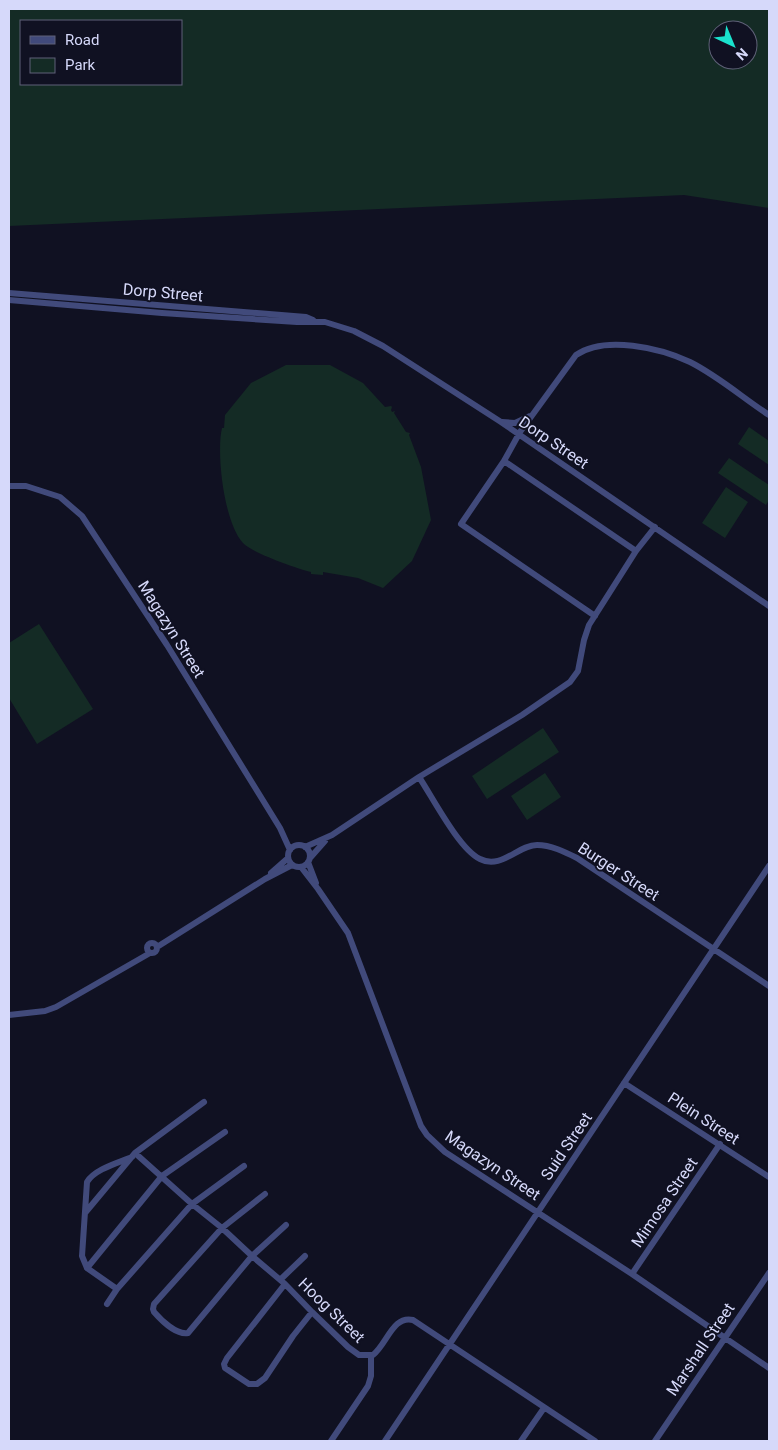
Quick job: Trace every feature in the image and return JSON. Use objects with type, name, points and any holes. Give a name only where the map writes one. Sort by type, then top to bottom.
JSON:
[{"type":"street","name":"Dorp Street","points":[[9,293],[153,312],[297,322],[325,322],[354,330],[501,422],[769,606]]},
{"type":"street","name":"Dorp Street","points":[[9,300],[46,299]]},
{"type":"street","points":[[595,616],[461,524],[504,461],[518,435],[576,355],[590,348],[614,345],[637,346],[656,351],[689,362],[769,415]]},
{"type":"street","points":[[501,422],[515,423],[532,415]]},
{"type":"street","points":[[504,461],[636,551]]},
{"type":"street","name":"Magazyn Street","points":[[9,486],[26,486],[60,497],[82,516],[167,645],[280,828],[290,850]]},
{"type":"street","points":[[264,879],[288,858],[290,850],[297,845],[305,847],[332,835],[419,777],[522,715],[570,682],[578,671],[586,631],[636,551],[654,527]]},
{"type":"street","name":"Burger Street","points":[[419,777],[461,842],[482,860],[490,862],[499,860],[531,846],[543,845],[564,852],[577,858],[769,986]]},
{"type":"street","name":"Magazyn Street","points":[[280,828],[297,845]]},
{"type":"street","points":[[9,1015],[45,1011],[92,988],[148,950],[156,951],[156,945],[264,879],[292,865],[302,867],[332,835]]},
{"type":"street","points":[[305,847],[308,850],[309,860]]},
{"type":"street","points":[[288,858],[292,865]]},
{"type":"street","name":"Magazyn Street","points":[[309,860],[318,888]]},
{"type":"street","name":"Suid Street","points":[[385,1441],[769,866]]},
{"type":"street","name":"Magazyn Street","points":[[302,867],[348,933],[356,950],[412,1104],[424,1130],[445,1152],[632,1274],[769,1368]]},
{"type":"street","name":"Plein Street","points":[[624,1083],[769,1177]]},
{"type":"street","points":[[117,1289],[87,1268],[82,1256],[87,1182],[90,1177],[133,1155],[204,1102]]},
{"type":"street","points":[[87,1268],[162,1176],[226,1132]]},
{"type":"street","name":"Mimosa Street","points":[[632,1274],[720,1144]]},
{"type":"street","points":[[85,1213],[133,1155]]},
{"type":"street","name":"Hoog Street","points":[[133,1155],[162,1176],[283,1281],[312,1312],[348,1347],[359,1355],[371,1356],[379,1350],[398,1322],[405,1318],[413,1320],[595,1441]]},
{"type":"street","points":[[107,1304],[117,1289],[192,1204],[244,1166]]},
{"type":"street","points":[[265,1194],[222,1228],[154,1304],[153,1309],[156,1314],[181,1334],[188,1333],[252,1256],[286,1224]]},
{"type":"street","points":[[305,1256],[283,1281],[227,1358],[224,1364],[225,1368],[249,1384],[260,1382],[265,1378],[293,1336],[312,1312]]},
{"type":"street","name":"Marshall Street","points":[[655,1441],[769,1273]]},
{"type":"street","points":[[331,1441],[368,1386],[371,1356]]},
{"type":"street","points":[[521,1441],[544,1408]]},
{"type":"green space","points":[[9,9],[769,9],[769,208],[684,195],[9,226]]},
{"type":"green space","points":[[286,365],[330,365],[363,383],[385,407],[392,407],[392,412],[395,411],[394,413],[406,432],[410,433],[409,435],[421,467],[431,520],[412,561],[383,588],[358,578],[323,572],[323,575],[311,574],[311,572],[265,556],[248,547],[236,533],[226,504],[221,470],[220,439],[222,428],[224,428],[225,415],[251,383]]},
{"type":"green space","points":[[749,427],[769,441],[769,465],[738,444]]},
{"type":"green space","points":[[729,458],[769,485],[769,500],[766,505],[718,473]]},
{"type":"green space","points":[[726,487],[748,502],[725,538],[702,523]]},
{"type":"green space","points":[[39,624],[93,709],[37,744],[9,698],[9,643]]},
{"type":"green space","points":[[543,728],[559,752],[487,799],[472,776]]},
{"type":"green space","points":[[545,773],[561,797],[527,820],[511,796]]}]
